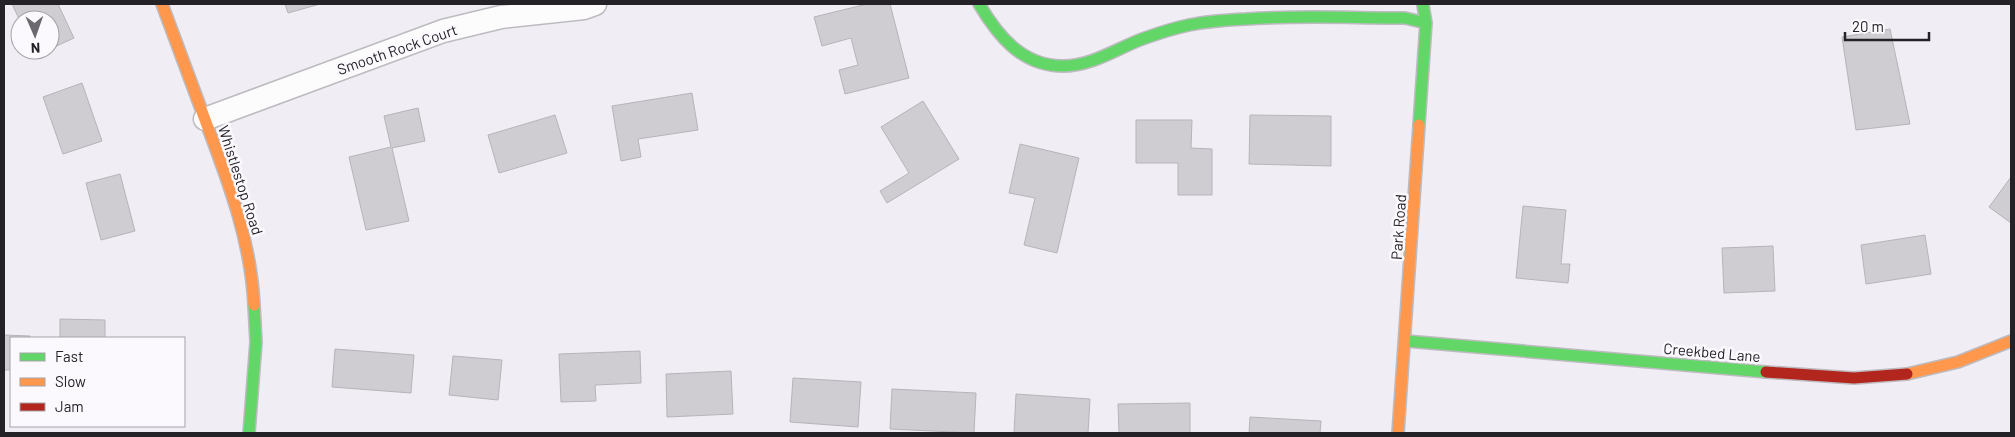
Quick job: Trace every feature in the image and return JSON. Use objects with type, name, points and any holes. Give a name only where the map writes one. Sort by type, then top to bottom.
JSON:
[{"type":"street","name":"Whistlestop Road","points":[[162,4],[223,167],[243,230],[253,285],[256,342],[249,433]]},
{"type":"street","name":"Smooth Rock Court","points":[[205,119],[443,31],[501,16],[584,8],[595,4]]},
{"type":"street","points":[[979,4],[993,28],[1013,48],[1036,61],[1063,66],[1089,62],[1145,38],[1189,25],[1211,21],[1269,17],[1405,18],[1426,23]]},
{"type":"street","name":"Park Road","points":[[1398,433],[1406,341],[1426,23],[1423,4]]},
{"type":"street","name":"Park Road","points":[[1426,23],[1436,4]]},
{"type":"street","name":"Creekbed Lane","points":[[1406,341],[1811,376],[1854,378],[1907,374],[1958,362],[2011,341]]},
{"type":"building","points":[[12,4],[58,4],[74,38],[60,44],[60,10],[15,10]]},
{"type":"building","points":[[285,4],[320,4],[288,13]]},
{"type":"building","points":[[867,4],[890,4],[909,78],[845,94],[839,70],[858,65],[851,38],[822,46],[814,17]]},
{"type":"building","points":[[1890,29],[1910,124],[1856,130],[1842,37]]},
{"type":"building","points":[[82,83],[102,141],[63,154],[43,97]]},
{"type":"building","points":[[692,93],[698,130],[638,139],[641,157],[621,161],[612,106]]},
{"type":"building","points":[[923,101],[959,159],[887,203],[880,191],[909,173],[881,127]]},
{"type":"building","points":[[418,108],[425,141],[392,148],[409,221],[366,230],[349,157],[391,147],[384,116]]},
{"type":"building","points":[[555,115],[567,153],[499,173],[488,135]]},
{"type":"building","points":[[1250,115],[1331,116],[1331,166],[1249,164]]},
{"type":"building","points":[[1136,120],[1192,120],[1191,148],[1212,149],[1212,195],[1178,195],[1178,163],[1136,163]]},
{"type":"building","points":[[1020,144],[1079,158],[1057,253],[1024,245],[1035,198],[1009,193]]},
{"type":"building","points":[[120,174],[135,231],[101,240],[86,183]]},
{"type":"building","points":[[2011,177],[2011,223],[1989,207]]},
{"type":"building","points":[[1523,206],[1566,210],[1561,264],[1570,264],[1568,283],[1516,278]]},
{"type":"building","points":[[1925,235],[1931,274],[1866,284],[1861,245]]},
{"type":"building","points":[[1773,246],[1775,291],[1724,293],[1722,248]]},
{"type":"building","points":[[60,319],[105,320],[105,337],[60,337]]},
{"type":"building","points":[[4,335],[30,336],[10,337],[10,370],[4,370]]},
{"type":"building","points":[[335,349],[414,355],[411,393],[332,387]]},
{"type":"building","points":[[640,351],[641,383],[595,385],[596,401],[561,402],[559,354]]},
{"type":"building","points":[[453,356],[502,360],[498,400],[449,395]]},
{"type":"building","points":[[731,371],[733,414],[667,417],[666,374]]},
{"type":"building","points":[[793,378],[861,382],[858,427],[790,422]]},
{"type":"building","points":[[892,389],[976,393],[974,433],[890,429]]},
{"type":"building","points":[[1016,394],[1090,399],[1088,433],[1014,433]]},
{"type":"building","points":[[1190,403],[1190,433],[1119,433],[1118,404]]},
{"type":"building","points":[[1250,417],[1321,421],[1320,433],[1249,433]]},
{"type":"traffic: fast","points":[[979,4],[1003,38],[1023,55],[1048,65],[1063,66],[1095,60],[1150,36],[1189,25],[1210,22],[1285,17],[1325,17],[1405,18],[1426,23]]},
{"type":"traffic: fast","points":[[1419,125],[1426,23],[1423,5]]},
{"type":"traffic: fast","points":[[249,433],[256,342],[254,305]]},
{"type":"traffic: fast","points":[[1406,341],[1766,372]]},
{"type":"traffic: slow","points":[[162,4],[238,213],[248,258],[254,305]]},
{"type":"traffic: slow","points":[[1398,433],[1419,125]]},
{"type":"traffic: slow","points":[[1907,374],[1958,362],[2011,341]]},
{"type":"traffic: jam","points":[[1766,372],[1854,378],[1907,374]]}]
